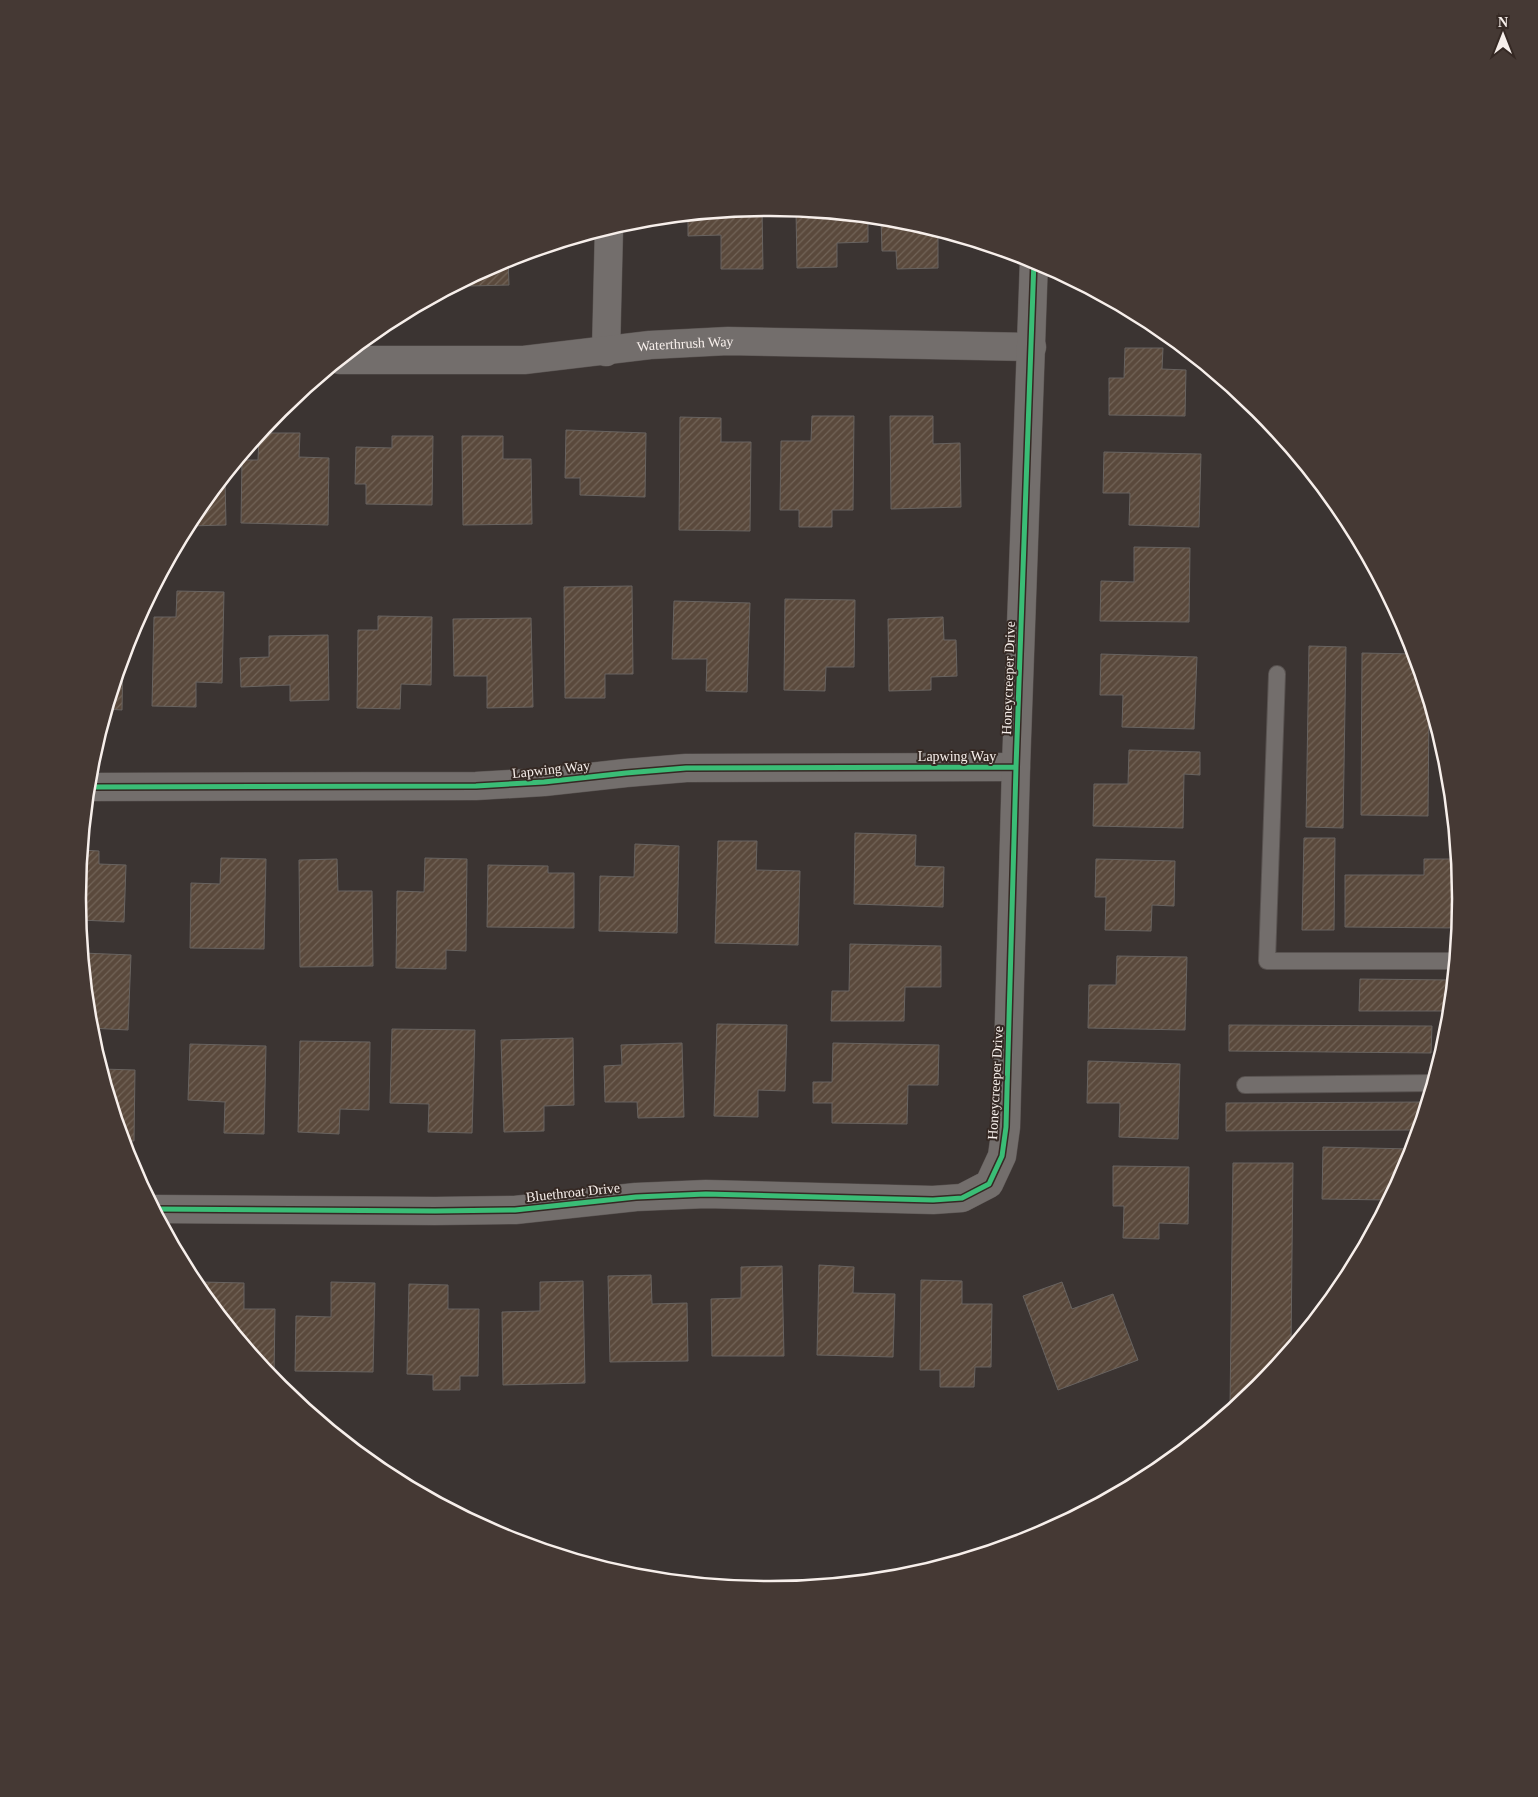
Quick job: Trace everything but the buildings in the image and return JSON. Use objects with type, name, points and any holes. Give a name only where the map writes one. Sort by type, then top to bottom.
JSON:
[{"type":"street","points":[[606,352],[609,235]]},
{"type":"street","name":"Honeycreeper Drive","points":[[989,1184],[1002,1156],[1006,1127],[1016,767],[1034,270]]},
{"type":"street","name":"Waterthrush Way","points":[[349,360],[524,360],[606,352],[650,345],[728,341],[1032,347]]},
{"type":"street","name":"Lapwing Way","points":[[96,787],[476,786],[544,782],[686,768],[1016,767]]},
{"type":"street","name":"Bluethroat Drive","points":[[162,1209],[515,1210],[636,1197],[706,1194],[933,1200],[962,1198],[989,1184]]},
{"type":"lane","points":[[1277,674],[1267,960],[1448,961]]},
{"type":"lane","points":[[1245,1085],[1426,1082]]},
{"type":"cycle path","points":[[162,1209],[515,1210],[636,1197],[706,1194],[933,1200],[962,1198],[989,1184],[1002,1156],[1006,1127],[1016,767],[1034,270]]},
{"type":"cycle path","points":[[96,787],[476,786],[544,782],[686,768],[1016,767]]}]
